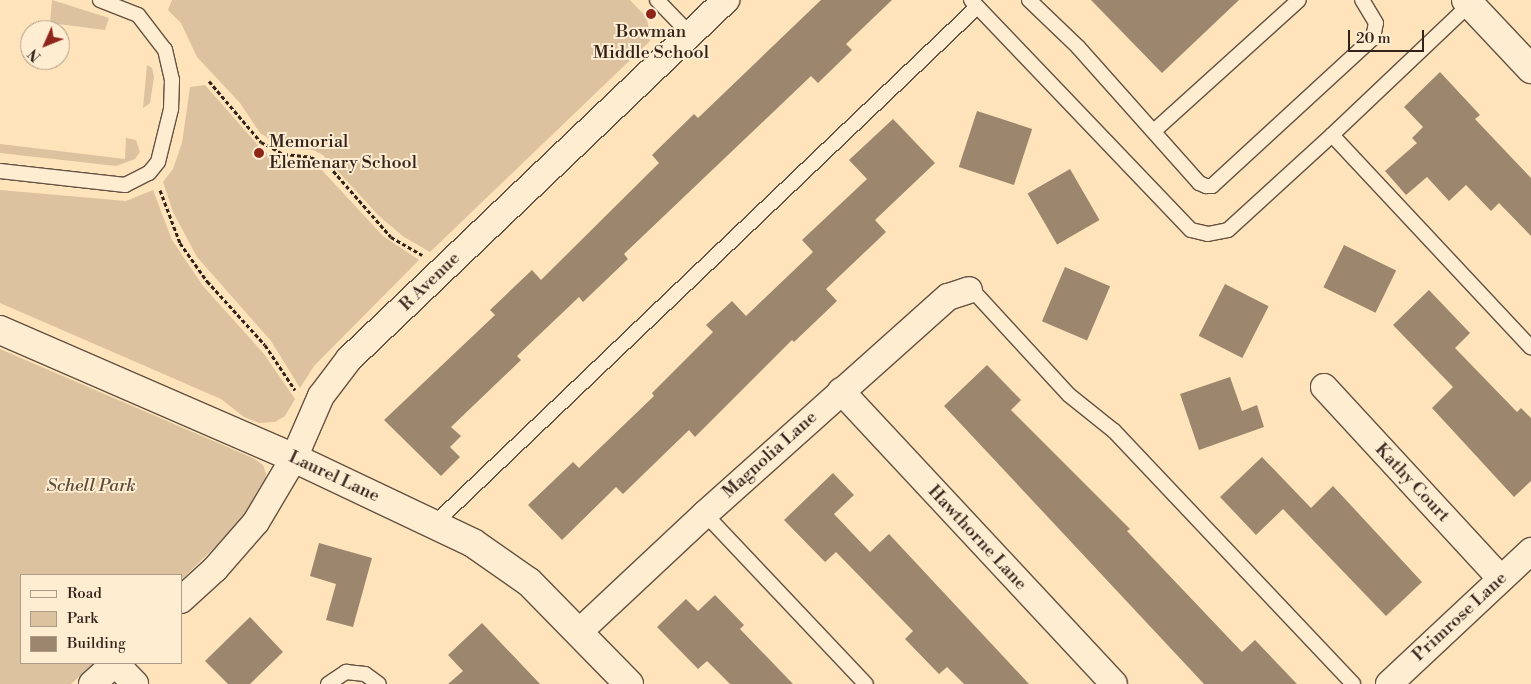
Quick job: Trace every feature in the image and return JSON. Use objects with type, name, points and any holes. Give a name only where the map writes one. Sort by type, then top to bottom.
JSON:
[{"type":"street","name":"R Avenue","points":[[182,599],[215,569],[256,522],[294,458],[321,396],[349,359],[726,0]]},
{"type":"street","points":[[1468,2],[1531,69]]},
{"type":"street","name":"Magnolia Lane","points":[[580,631],[704,514],[841,391],[948,297],[968,290]]},
{"type":"street","name":"Laurel Lane","points":[[0,330],[294,458],[434,524],[502,561],[529,582],[580,631],[629,684]]},
{"type":"street","name":"Kathy Court","points":[[1324,387],[1501,579]]},
{"type":"street","name":"Hawthorne Lane","points":[[841,391],[1114,684]]},
{"type":"street","name":"Primrose Lane","points":[[1389,684],[1531,551]]},
{"type":"street","points":[[92,684],[114,664]]},
{"type":"street","points":[[116,664],[135,684]]},
{"type":"lane","points":[[0,171],[125,185],[149,173],[158,162],[171,109],[172,80],[165,50],[138,15],[100,0]]},
{"type":"lane","points":[[657,0],[690,34]]},
{"type":"lane","points":[[1029,0],[1078,48],[1199,183],[1212,186],[1374,38],[1376,23],[1362,0]]},
{"type":"lane","points":[[1154,131],[1299,0]]},
{"type":"lane","points":[[434,524],[974,3],[1191,230],[1208,234],[1228,230],[1332,135],[1468,2]]},
{"type":"lane","points":[[1332,135],[1531,348]]},
{"type":"lane","points":[[968,290],[976,294],[1069,394],[1114,431],[1353,684]]},
{"type":"lane","points":[[704,514],[866,684]]},
{"type":"lane","points":[[328,684],[346,672],[365,674],[379,684]]},
{"type":"path","points":[[209,81],[261,142],[284,154],[311,157],[329,166],[391,237],[427,258]]},
{"type":"path","points":[[157,184],[180,243],[202,273],[265,345],[298,395],[303,388]]},
{"type":"green space","points":[[52,0],[109,18],[105,30],[70,26],[70,20],[50,20]]},
{"type":"green space","points":[[172,0],[630,0],[647,18],[650,41],[430,252],[404,237],[379,216],[323,155],[313,150],[284,148],[260,133],[240,103],[197,57],[181,23],[168,10]]},
{"type":"green space","points":[[147,65],[152,68],[154,77],[150,103],[143,108]]},
{"type":"green space","points":[[205,85],[263,151],[282,160],[309,161],[319,167],[383,236],[419,260],[314,366],[300,388],[271,341],[197,257],[173,212],[163,182],[173,169],[182,143],[190,87]]},
{"type":"green space","points":[[126,138],[136,140],[140,152],[135,159],[116,166],[0,153],[0,144],[125,159]]},
{"type":"green space","points":[[0,190],[126,201],[153,190],[172,240],[203,286],[264,354],[295,399],[285,416],[275,422],[259,423],[244,417],[221,399],[0,303]]},
{"type":"green space","name":"Schell Park","points":[[0,349],[253,458],[263,465],[266,474],[265,486],[245,518],[182,579],[182,574],[20,574],[20,664],[93,664],[71,684],[0,684]]},
{"type":"building","points":[[821,0],[892,0],[846,44],[852,50],[818,83],[811,76],[624,254],[628,259],[583,302],[579,297],[517,356],[521,360],[451,427],[461,436],[450,447],[460,457],[441,476],[384,420],[495,315],[490,310],[532,270],[541,280],[659,163],[652,155],[694,114],[698,118]]},
{"type":"building","points":[[1091,0],[1239,0],[1162,73]]},
{"type":"building","points":[[1440,72],[1480,115],[1475,119],[1531,178],[1531,236],[1499,203],[1491,211],[1466,185],[1449,201],[1427,177],[1406,195],[1385,171],[1417,143],[1412,138],[1423,127],[1404,107]]},
{"type":"building","points":[[977,111],[1032,129],[1014,185],[959,167]]},
{"type":"building","points":[[893,119],[935,163],[875,220],[886,232],[826,289],[837,301],[794,342],[792,340],[695,437],[689,430],[623,494],[616,487],[562,540],[528,505],[573,462],[579,468],[654,396],[652,393],[713,332],[706,325],[732,301],[746,316],[813,252],[802,240],[867,179],[849,160]]},
{"type":"building","points":[[1070,169],[1100,220],[1057,245],[1028,194]]},
{"type":"building","points":[[1344,245],[1396,270],[1376,313],[1323,287]]},
{"type":"building","points":[[1065,267],[1110,286],[1087,340],[1042,321]]},
{"type":"building","points":[[1225,284],[1269,306],[1242,358],[1199,336]]},
{"type":"building","points":[[1429,290],[1470,333],[1455,348],[1517,412],[1521,408],[1531,418],[1531,481],[1514,497],[1432,408],[1453,387],[1393,325]]},
{"type":"building","points":[[987,365],[1021,400],[1011,410],[1130,529],[1127,531],[1242,652],[1255,640],[1297,684],[1204,684],[944,406]]},
{"type":"building","points":[[1230,377],[1242,411],[1257,405],[1264,427],[1199,450],[1180,394]]},
{"type":"building","points":[[1262,457],[1311,508],[1333,486],[1422,582],[1386,616],[1283,509],[1256,535],[1220,497]]},
{"type":"building","points":[[833,473],[854,495],[834,514],[870,552],[889,534],[1029,684],[964,684],[947,667],[939,674],[905,639],[913,631],[836,552],[825,562],[784,520]]},
{"type":"building","points":[[319,543],[372,558],[353,627],[326,620],[336,584],[310,576]]},
{"type":"building","points":[[715,595],[744,625],[740,629],[793,684],[730,684],[707,661],[698,669],[657,627],[686,599],[698,611]]},
{"type":"building","points":[[250,617],[283,652],[250,684],[228,684],[205,661]]},
{"type":"building","points":[[482,623],[540,684],[448,684],[463,671],[448,655]]},
{"type":"place","name":"Bowman Middle School","points":[[651,14]]},
{"type":"place","name":"Memorial Elemenary School","points":[[259,153]]}]
